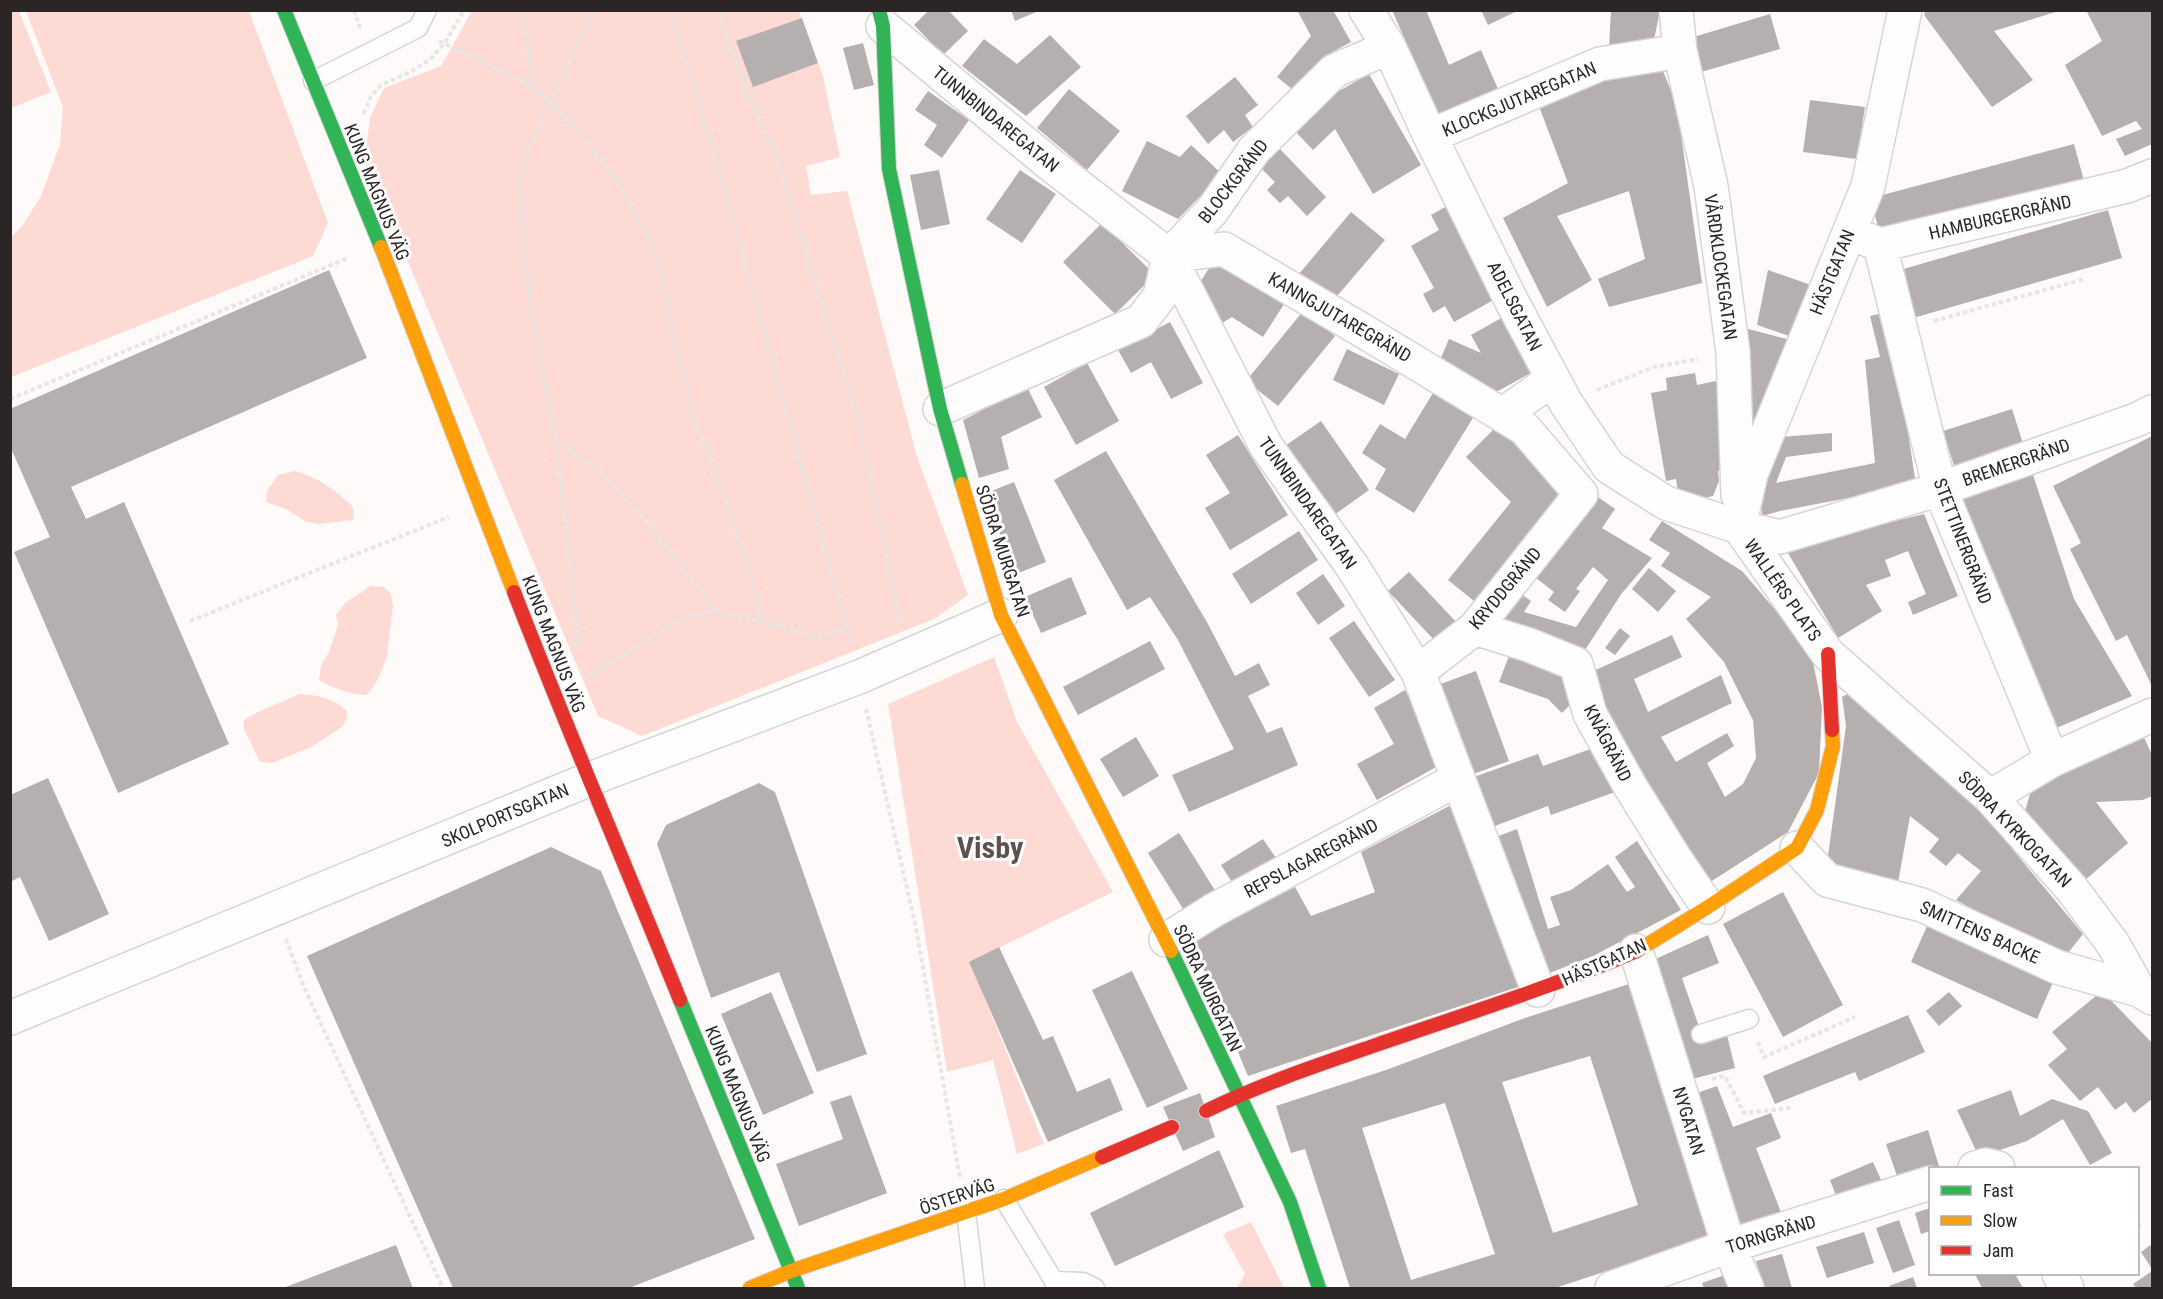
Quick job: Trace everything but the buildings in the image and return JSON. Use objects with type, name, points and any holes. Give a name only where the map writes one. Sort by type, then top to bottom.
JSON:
[{"type":"street","name":"KUNG MAGNUS VÄG","points":[[284,10],[380,245],[567,728],[590,779],[798,1288]]},
{"type":"street","name":"ADELSGATAN","points":[[1366,10],[1389,47],[1430,136],[1559,391],[1609,467],[1666,503],[1739,527]]},
{"type":"street","name":"VÅRDKLOCKEGATAN","points":[[1677,10],[1680,51],[1711,186],[1733,352],[1739,527]]},
{"type":"street","name":"HÄSTGATAN","points":[[1739,527],[1751,474],[1868,186],[1905,10]]},
{"type":"street","name":"TUNNBINDAREGATAN","points":[[881,18],[1050,164],[1168,256],[1266,446],[1352,566],[1418,672],[1538,990]]},
{"type":"street","name":"SÖDRA MURGATAN","points":[[881,18],[889,169],[940,409],[1001,615],[1166,940],[1290,1202],[1319,1288]]},
{"type":"street","name":"BLOCKGRÄND","points":[[1168,256],[1212,211],[1254,150],[1335,71],[1389,47]]},
{"type":"street","name":"KLOCKGJUTAREGATAN","points":[[1430,136],[1600,64],[1680,51]]},
{"type":"street","name":"HAMBURGERGRÄND","points":[[1880,245],[2127,186],[2152,176]]},
{"type":"street","points":[[1849,231],[1880,245]]},
{"type":"street","name":"STETTINERGRÄND","points":[[1880,245],[1940,489],[2052,760]]},
{"type":"street","name":"KANNGJUTAREGRÄND","points":[[1168,256],[1224,249],[1524,428],[1581,494]]},
{"type":"street","points":[[940,409],[1141,321],[1160,296],[1168,256]]},
{"type":"street","points":[[1503,414],[1559,391]]},
{"type":"street","name":"BREMERGRÄND","points":[[1739,527],[1780,537],[1940,489],[2125,424],[2152,412]]},
{"type":"street","name":"KRYDDGRÄND","points":[[1418,672],[1475,628],[1581,494]]},
{"type":"street","name":"WALLÉRS PLATS","points":[[1739,527],[1828,654]]},
{"type":"street","name":"SKOLPORTSGATAN","points":[[10,1018],[590,779],[859,677],[1001,615]]},
{"type":"street","name":"KNÄGRÄND","points":[[1475,628],[1529,645],[1576,664],[1590,714],[1636,796],[1708,907]]},
{"type":"street","name":"HÄSTGATAN","points":[[1238,1095],[1288,1075],[1538,990],[1636,951],[1797,848],[1816,810],[1833,746],[1828,654]]},
{"type":"street","name":"SÖDRA KYRKOGATAN","points":[[1828,654],[1990,797],[2072,889],[2113,944],[2146,994]]},
{"type":"street","points":[[1990,797],[2052,760],[2152,715]]},
{"type":"street","name":"REPSLAGAREGRÄND","points":[[1166,940],[1214,910],[1458,779]]},
{"type":"street","name":"SMITTENS BACKE","points":[[1797,848],[1827,880],[1922,904],[2057,967],[2146,994]]},
{"type":"street","name":"NYGATAN","points":[[1636,951],[1670,1044],[1679,1087],[1729,1246],[1748,1288]]},
{"type":"street","points":[[1206,1111],[1238,1095]]},
{"type":"street","name":"ÖSTERVÄG","points":[[750,1288],[790,1271],[1004,1199],[1172,1127]]},
{"type":"street","name":"TORNGRÄND","points":[[1612,1288],[1729,1246],[1929,1183]]},
{"type":"lane","points":[[313,81],[418,28],[428,10]]},
{"type":"lane","points":[[1701,1034],[1749,1019]]},
{"type":"lane","points":[[1004,1199],[1054,1285],[1083,1282],[1095,1288]]},
{"type":"lane","points":[[966,1211],[975,1288]]},
{"type":"path","points":[[362,118],[371,96],[381,85],[411,72],[430,59],[444,44],[464,10]]},
{"type":"path","points":[[523,10],[533,87]]},
{"type":"path","points":[[565,650],[579,642],[556,440],[535,333],[522,234],[520,172],[550,102],[595,10]]},
{"type":"path","points":[[670,10],[732,216],[848,628],[916,928],[966,1211]]},
{"type":"path","points":[[721,10],[724,29],[753,106],[773,147],[858,420],[907,655]]},
{"type":"path","points":[[418,28],[444,44],[533,87],[577,131],[617,180],[657,255],[674,338],[694,417],[735,527],[763,622]]},
{"type":"path","points":[[10,399],[380,245]]},
{"type":"path","points":[[1901,330],[2084,279]]},
{"type":"path","points":[[1559,391],[1653,368],[1733,352]]},
{"type":"path","points":[[556,440],[600,471],[644,519],[717,611]]},
{"type":"path","points":[[190,621],[480,504]]},
{"type":"path","points":[[579,682],[685,617],[717,611],[814,637],[848,628]]},
{"type":"path","points":[[293,958],[304,987],[443,1288]]},
{"type":"path","points":[[1749,1019],[1764,1057],[1855,1017]]},
{"type":"path","points":[[1679,1087],[1725,1076],[1744,1113],[1791,1108]]},
{"type":"shaded area","points":[[11,10],[19,11],[51,92],[11,108]]},
{"type":"shaded area","points":[[26,11],[249,11],[328,223],[313,256],[11,377],[11,237],[23,225],[41,196],[60,144],[63,107]]},
{"type":"shaded area","points":[[472,11],[799,11],[823,76],[840,157],[806,166],[811,195],[847,191],[917,457],[968,595],[934,619],[642,736],[598,716],[365,159],[370,118],[384,88],[441,66]]},
{"type":"shaded area","points":[[295,471],[327,485],[340,495],[353,507],[353,520],[319,524],[306,522],[288,510],[266,502],[267,491],[278,475]]},
{"type":"shaded area","points":[[371,586],[384,587],[391,594],[393,606],[387,657],[377,681],[367,695],[354,694],[319,680],[321,666],[329,652],[338,625],[336,615],[346,602]]},
{"type":"shaded area","points":[[994,657],[1017,722],[1113,892],[970,962],[1044,1144],[1017,1154],[993,1060],[947,1072],[888,704]]},
{"type":"shaded area","points":[[299,694],[324,698],[342,707],[347,711],[347,718],[342,727],[311,747],[272,763],[260,762],[244,729],[244,720]]},
{"type":"shaded area","points":[[1251,1222],[1284,1288],[1237,1288],[1245,1274],[1223,1234]]},
{"type":"traffic: fast","points":[[284,10],[381,247]]},
{"type":"traffic: fast","points":[[879,10],[883,26],[889,169],[940,409],[962,484]]},
{"type":"traffic: fast","points":[[1171,951],[1290,1202],[1319,1288]]},
{"type":"traffic: fast","points":[[680,1000],[798,1288]]},
{"type":"traffic: slow","points":[[381,247],[514,592]]},
{"type":"traffic: slow","points":[[962,484],[1001,615],[1171,951]]},
{"type":"traffic: slow","points":[[1637,951],[1797,848],[1817,810],[1833,746],[1832,730]]},
{"type":"traffic: slow","points":[[750,1288],[791,1271],[1004,1199],[1102,1157]]},
{"type":"traffic: jam","points":[[514,592],[680,1000]]},
{"type":"traffic: jam","points":[[1828,654],[1832,730]]},
{"type":"traffic: jam","points":[[1206,1111],[1290,1075],[1540,989],[1637,951]]},
{"type":"traffic: jam","points":[[1102,1157],[1172,1127]]},
{"type":"district","name":"Visby","points":[[990,847]]}]
